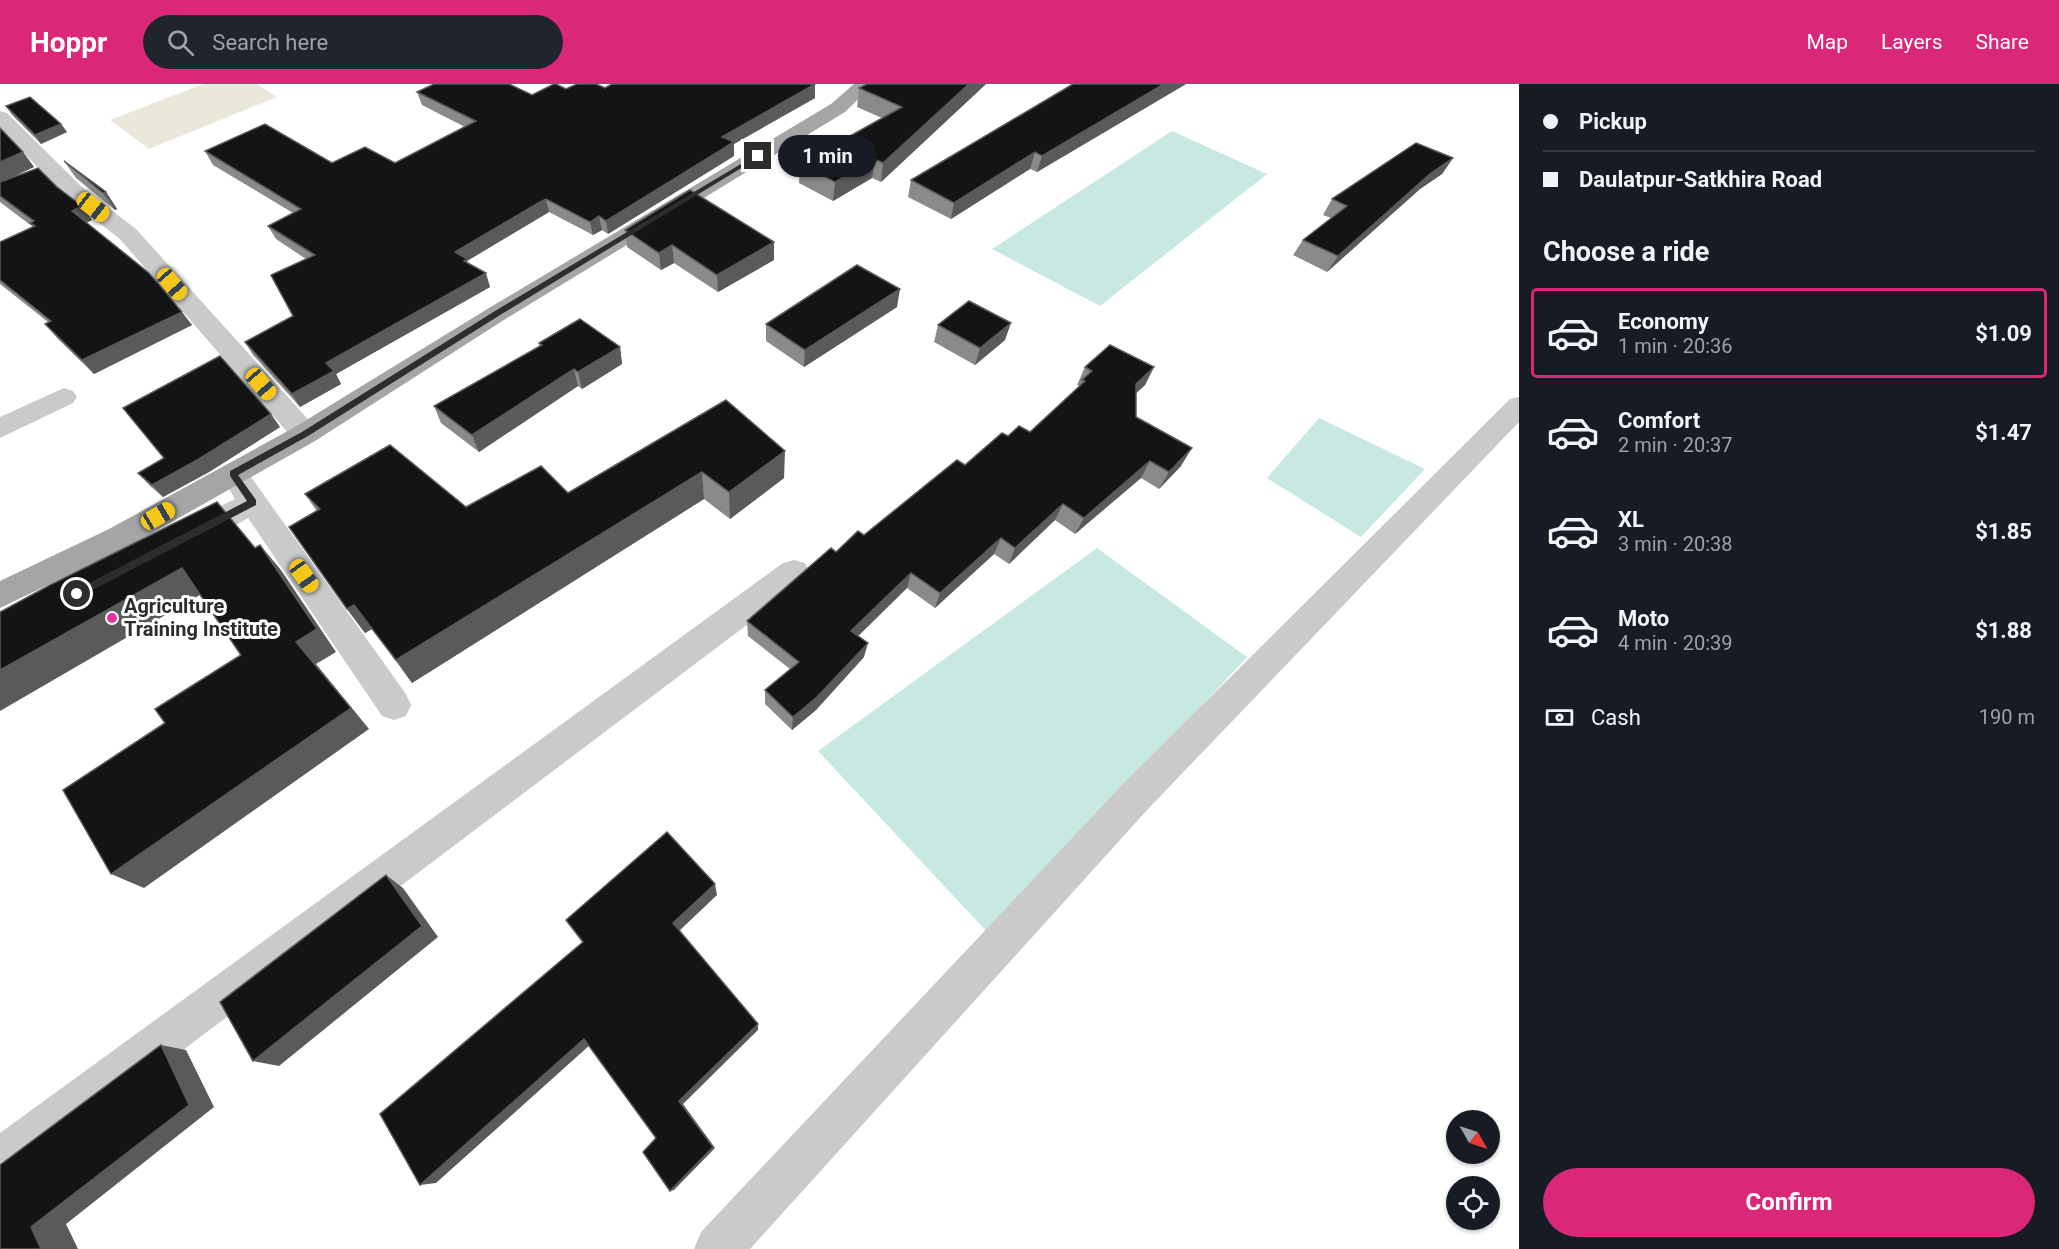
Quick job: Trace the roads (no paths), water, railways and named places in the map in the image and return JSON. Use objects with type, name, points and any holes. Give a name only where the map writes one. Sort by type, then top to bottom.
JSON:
[{"type":"main road","points":[[0,595],[120,537],[305,434],[498,313],[838,108],[865,84]]},
{"type":"street","points":[[0,117],[41,175],[76,194],[128,234],[305,434]]},
{"type":"street","points":[[0,428],[64,397]]},
{"type":"street","points":[[718,1249],[1135,797],[1519,406]]},
{"type":"street","points":[[233,474],[393,705]]},
{"type":"street","points":[[161,550],[253,502]]},
{"type":"street","points":[[0,1160],[794,572]]},
{"type":"place","name":"Agriculture Training Institute","points":[[112,618]]}]
